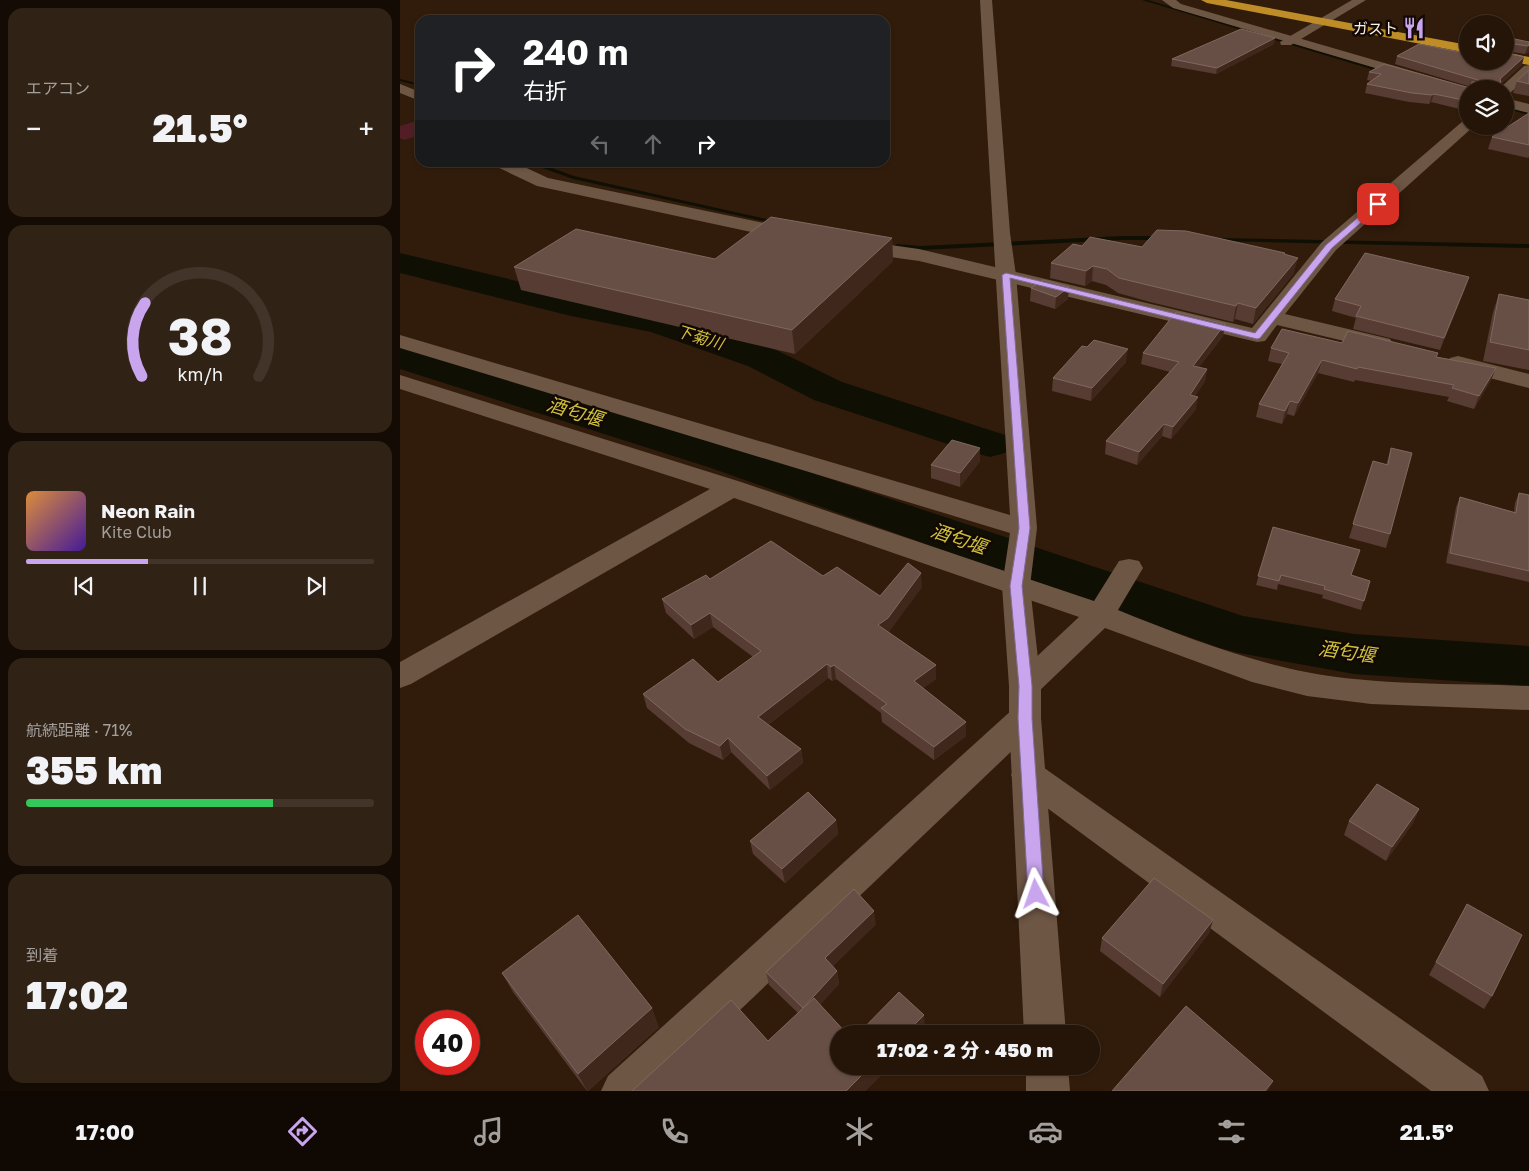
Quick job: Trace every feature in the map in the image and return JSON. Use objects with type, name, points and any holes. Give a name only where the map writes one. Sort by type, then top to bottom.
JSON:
[{"type":"highway","points":[[1207,0],[1459,47]]},
{"type":"highway","points":[[1514,58],[1529,61]]},
{"type":"street","points":[[986,0],[1024,529],[1016,586],[1044,1025]]},
{"type":"street","points":[[1168,0],[1177,6],[1459,88]]},
{"type":"street","points":[[1290,40],[1360,0]]},
{"type":"street","points":[[1514,82],[1529,69]]},
{"type":"street","points":[[400,88],[415,95]]},
{"type":"street","points":[[1514,105],[1529,109]]},
{"type":"street","points":[[836,243],[919,255],[1257,336],[1336,240],[1459,132]]},
{"type":"street","points":[[510,167],[543,182],[811,238]]},
{"type":"street","points":[[1272,318],[1405,350]]},
{"type":"street","points":[[400,341],[1024,529]]},
{"type":"street","points":[[1434,357],[1529,380]]},
{"type":"street","points":[[400,382],[732,488],[1102,614],[1141,631],[1264,674],[1307,684],[1372,692],[1529,698]]},
{"type":"street","points":[[400,676],[732,488]]},
{"type":"street","points":[[623,1091],[1025,702],[1102,614],[1129,568]]},
{"type":"street","points":[[1028,775],[1467,1091]]},
{"type":"street","points":[[1047,1075],[1048,1091]]},
{"type":"shaded area","points":[[415,122],[415,137],[404,140],[400,138],[400,126]]},
{"type":"building","points":[[1241,29],[1275,38],[1217,68],[1172,59]]},
{"type":"building","points":[[1514,39],[1529,42],[1528,46],[1514,44]]},
{"type":"building","points":[[1419,44],[1459,52],[1459,70],[1510,70],[1500,80],[1478,80],[1397,56]]},
{"type":"building","points":[[1514,55],[1524,57],[1514,66]]},
{"type":"building","points":[[1384,64],[1459,85],[1459,99],[1434,94],[1412,93],[1367,84],[1381,74],[1369,72]]},
{"type":"building","points":[[1529,70],[1529,84],[1517,81]]},
{"type":"building","points":[[1529,113],[1529,145],[1492,137],[1495,135],[1514,135],[1514,123]]},
{"type":"building","points":[[771,217],[892,238],[792,330],[514,267],[576,229],[715,259]]},
{"type":"building","points":[[1157,230],[1186,231],[1285,253],[1298,258],[1256,308],[1238,303],[1236,306],[1119,278],[1107,269],[1093,266],[1086,271],[1051,263],[1073,244],[1082,246],[1090,237],[1142,247]]},
{"type":"building","points":[[1365,253],[1469,277],[1444,338],[1356,316],[1361,306],[1335,299]]},
{"type":"building","points":[[1043,280],[1069,287],[1056,297],[1031,288]]},
{"type":"building","points":[[1499,294],[1529,300],[1529,350],[1490,342]]},
{"type":"building","points":[[1176,312],[1225,324],[1193,366],[1207,369],[1190,395],[1198,397],[1173,427],[1164,424],[1139,452],[1106,441],[1179,362],[1143,353]]},
{"type":"building","points":[[1282,329],[1342,343],[1348,331],[1438,353],[1436,357],[1496,368],[1479,396],[1452,388],[1454,385],[1358,367],[1357,369],[1322,360],[1298,403],[1290,401],[1285,411],[1259,404],[1289,353],[1271,348]]},
{"type":"building","points":[[1094,340],[1128,349],[1092,388],[1053,378],[1082,346],[1087,347]]},
{"type":"building","points":[[952,440],[980,448],[960,473],[931,465]]},
{"type":"building","points":[[1391,448],[1412,453],[1390,534],[1353,524],[1373,461],[1388,465]]},
{"type":"building","points":[[1519,493],[1529,495],[1529,571],[1450,553],[1460,497],[1516,513]]},
{"type":"building","points":[[1273,527],[1360,550],[1351,575],[1370,581],[1364,601],[1324,589],[1325,586],[1281,575],[1279,581],[1258,576]]},
{"type":"building","points":[[771,541],[823,576],[837,567],[880,596],[908,563],[921,573],[888,618],[878,625],[936,665],[914,681],[966,722],[934,747],[881,708],[887,704],[834,665],[831,667],[827,664],[758,717],[801,749],[767,776],[728,738],[720,746],[685,729],[643,694],[693,659],[718,682],[761,651],[710,613],[691,625],[662,599],[706,575],[710,579]]},
{"type":"building","points":[[1377,784],[1419,809],[1392,847],[1349,821]]},
{"type":"building","points":[[808,792],[836,820],[782,869],[750,841]]},
{"type":"building","points":[[1154,878],[1213,920],[1163,984],[1102,938]]},
{"type":"building","points":[[854,889],[874,911],[825,958],[837,971],[803,1008],[766,972]]},
{"type":"building","points":[[1467,904],[1522,935],[1492,996],[1436,962]]},
{"type":"building","points":[[578,915],[652,1008],[578,1074],[502,973]]},
{"type":"building","points":[[899,992],[924,1015],[914,1025],[867,1025]]},
{"type":"building","points":[[814,998],[839,1025],[830,1025],[830,1075],[862,1075],[846,1091],[632,1091],[731,1000],[768,1041]]},
{"type":"building","points":[[1186,1006],[1273,1081],[1265,1091],[1112,1091]]},
{"type":"waterway","points":[[1144,0],[1386,72]]},
{"type":"waterway","points":[[400,80],[415,84]]},
{"type":"waterway","points":[[1514,110],[1529,114]]},
{"type":"waterway","points":[[543,167],[573,177],[777,222]]},
{"type":"waterway","points":[[897,246],[920,248],[1122,238],[1161,238]]},
{"type":"waterway","points":[[1217,240],[1529,246]]},
{"type":"waterway","name":"下菊川","points":[[400,263],[571,305],[659,323],[762,358],[828,391],[990,444]]},
{"type":"waterway","name":"酒匂堰","points":[[400,356],[727,459],[1239,634],[1354,654],[1529,666]]},
{"type":"place","name":"ガスト","points":[[1414,28]]},
{"type":"route","points":[[1036,894],[1025,718],[1026,686],[1016,586],[1024,528],[1006,275],[1257,336],[1329,246],[1378,204]]}]
